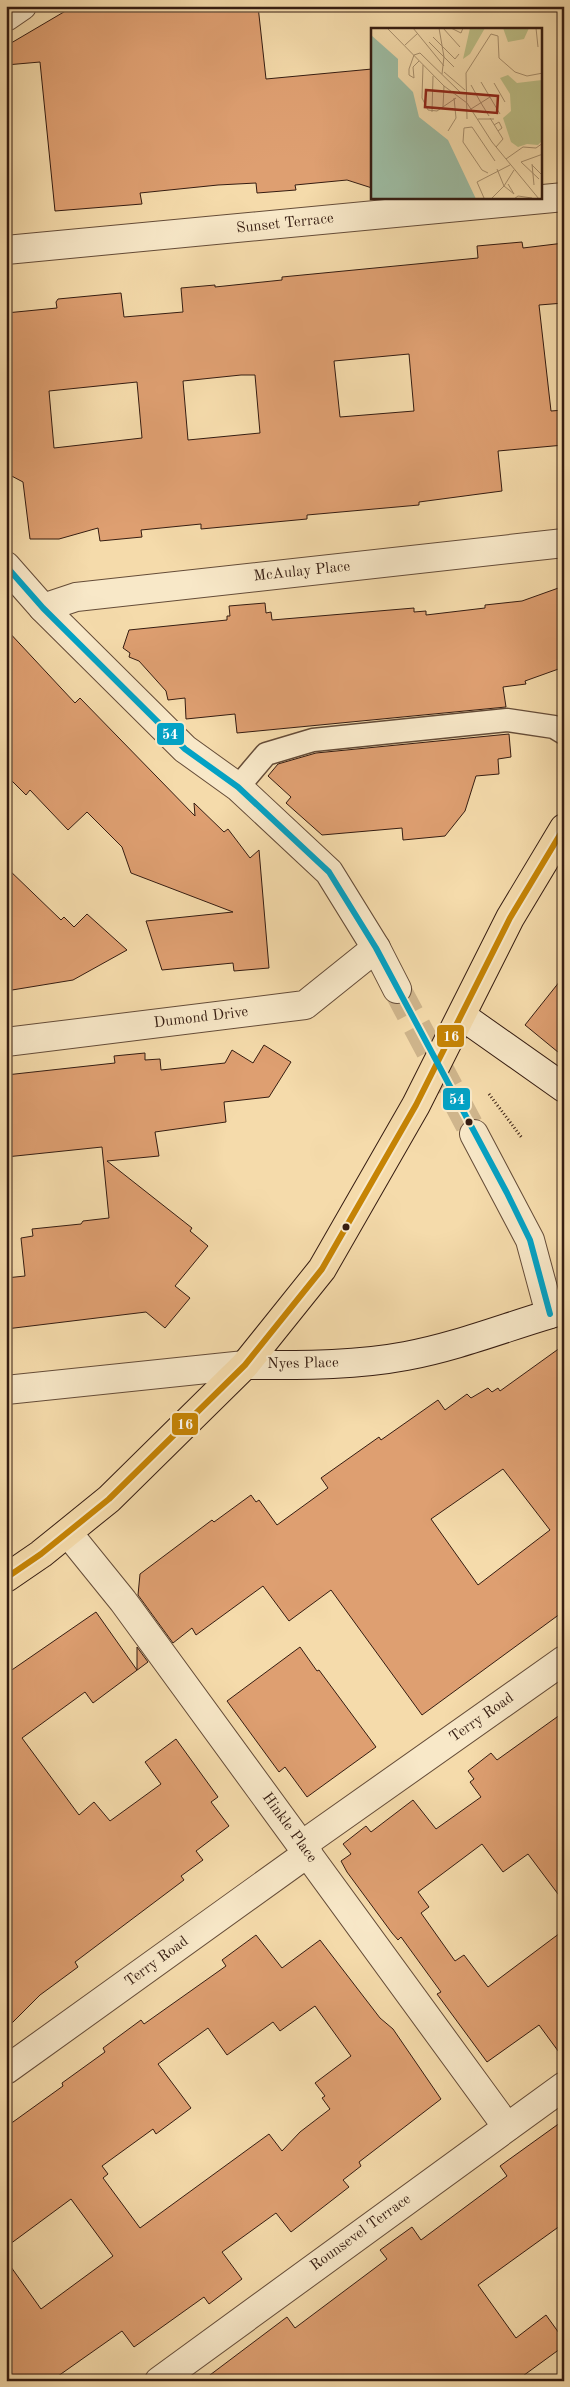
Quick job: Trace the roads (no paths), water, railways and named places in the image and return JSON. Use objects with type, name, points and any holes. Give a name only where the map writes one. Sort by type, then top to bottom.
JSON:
[{"type":"highway","points":[[6,1578],[68,1533],[109,1499],[245,1366],[322,1269],[416,1106],[510,918],[564,828]]},
{"type":"street","points":[[6,17],[22,6]]},
{"type":"street","name":"Sunset Terrace","points":[[6,250],[564,197]]},
{"type":"street","name":"McAulay Place","points":[[43,608],[76,597],[564,543]]},
{"type":"street","points":[[6,566],[43,608],[185,749],[238,787],[329,872],[376,948],[397,988]]},
{"type":"street","name":"Dumond Drive","points":[[6,1042],[305,1006],[376,948]]},
{"type":"street","points":[[462,1016],[564,1088]]},
{"type":"street","points":[[474,1134],[530,1240],[557,1311]]},
{"type":"street","name":"Nyes Place","points":[[6,1390],[245,1366],[351,1364],[405,1356],[453,1345],[557,1311]]},
{"type":"street","name":"Hinkle Place","points":[[68,1533],[123,1601],[507,2127]]},
{"type":"street","name":"Terry Road","points":[[6,2070],[564,1660]]},
{"type":"street","name":"Rounsevel Terrace","points":[[159,2381],[564,2086]]},
{"type":"lane","points":[[238,787],[266,754],[314,740],[507,720],[554,726],[564,733]]},
{"type":"tunnel","points":[[397,989],[474,1134]]}]
